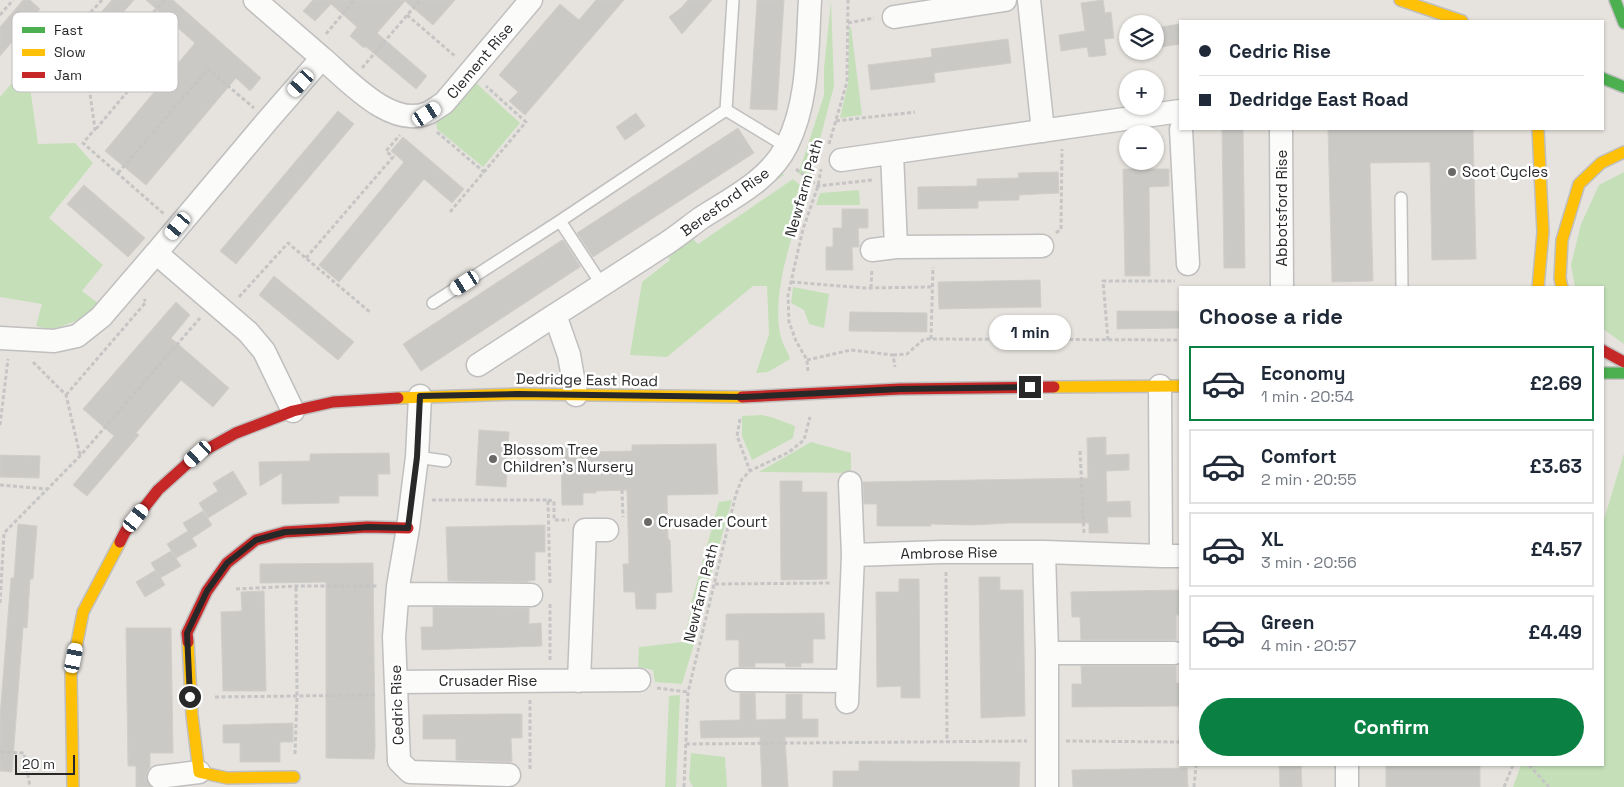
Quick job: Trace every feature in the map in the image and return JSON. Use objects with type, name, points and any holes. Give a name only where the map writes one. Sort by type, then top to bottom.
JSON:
[{"type":"street","points":[[256,0],[366,96],[386,110],[416,115]]},
{"type":"street","name":"Clement Rise","points":[[416,115],[444,103],[531,0]]},
{"type":"street","name":"Beresford Rise","points":[[478,364],[669,242],[748,188],[774,166],[794,130],[803,95],[810,0]]},
{"type":"street","points":[[894,17],[1005,0]]},
{"type":"street","points":[[1029,0],[1053,129]]},
{"type":"street","points":[[1615,0],[1624,23]]},
{"type":"street","points":[[1396,2],[1424,20]]},
{"type":"street","points":[[1396,2],[1459,20]]},
{"type":"street","points":[[5,338],[54,341],[77,336],[101,316],[268,120],[318,54]]},
{"type":"street","points":[[1604,79],[1624,87]]},
{"type":"street","points":[[831,157],[892,153],[1179,111]]},
{"type":"street","points":[[1181,130],[1188,264]]},
{"type":"street","name":"Abbotsford Rise","points":[[1281,130],[1282,286]]},
{"type":"street","points":[[1538,130],[1543,223],[1538,286]]},
{"type":"street","points":[[1562,286],[1560,278],[1562,240],[1578,184],[1602,163],[1624,152]]},
{"type":"street","points":[[892,153],[896,247]]},
{"type":"street","points":[[872,250],[896,247],[1042,246]]},
{"type":"street","points":[[156,252],[248,332],[264,351],[293,410]]},
{"type":"street","points":[[555,315],[569,355],[576,395]]},
{"type":"street","points":[[1604,351],[1624,362]]},
{"type":"street","points":[[1604,373],[1624,373]]},
{"type":"street","name":"Dedridge East Road","points":[[74,787],[71,674],[83,612],[125,532],[158,490],[198,454],[236,433],[293,410],[333,402],[420,396],[518,394],[743,397],[900,389],[1170,386]]},
{"type":"street","name":"Ambrose Rise","points":[[853,555],[946,552],[1044,552],[1171,556],[1170,386]]},
{"type":"street","name":"Cedric Rise","points":[[420,396],[417,457],[398,590],[394,637],[399,761],[410,772],[520,776]]},
{"type":"street","points":[[738,680],[847,692],[853,555],[850,483]]},
{"type":"street","points":[[199,772],[190,697],[187,633],[207,591],[227,563],[256,540],[285,532],[368,527],[408,528]]},
{"type":"street","points":[[579,681],[585,530],[607,530]]},
{"type":"street","points":[[1044,552],[1047,653],[1047,787]]},
{"type":"street","points":[[398,590],[543,592]]},
{"type":"street","points":[[1047,653],[1174,653]]},
{"type":"street","name":"Crusader Rise","points":[[396,688],[540,681],[639,680]]},
{"type":"street","points":[[1347,766],[1347,787]]},
{"type":"street","points":[[159,777],[199,772],[227,778],[294,777]]},
{"type":"lane","points":[[726,110],[733,0]]},
{"type":"lane","points":[[726,110],[784,151]]},
{"type":"lane","points":[[433,303],[726,110]]},
{"type":"lane","points":[[1401,198],[1402,286]]},
{"type":"lane","points":[[560,221],[602,285]]},
{"type":"lane","points":[[417,457],[445,461]]},
{"type":"path","points":[[0,15],[13,0]]},
{"type":"path","points":[[91,12],[102,0]]},
{"type":"path","points":[[154,12],[165,0]]},
{"type":"path","points":[[318,54],[354,0]]},
{"type":"path","points":[[350,82],[420,0]]},
{"type":"path","name":"Newfarm Path","points":[[809,379],[807,360],[796,341],[789,322],[788,295],[803,229],[818,186],[831,157],[836,121],[847,82],[848,0]]},
{"type":"path","points":[[407,15],[526,122],[450,212]]},
{"type":"path","points":[[848,23],[887,15],[894,17]]},
{"type":"path","points":[[118,173],[208,69],[268,120]]},
{"type":"path","points":[[90,92],[95,129]]},
{"type":"path","points":[[126,92],[83,143],[178,226]]},
{"type":"path","points":[[836,121],[915,112]]},
{"type":"path","points":[[306,258],[393,157],[386,152],[416,115],[484,172]]},
{"type":"path","points":[[1042,246],[1061,229],[1053,129]]},
{"type":"path","points":[[784,151],[818,186],[872,180]]},
{"type":"path","points":[[0,603],[4,533],[80,456],[220,307],[288,243],[371,313]]},
{"type":"path","points":[[931,339],[934,247]]},
{"type":"path","points":[[1108,340],[1103,281],[1187,282],[1188,264]]},
{"type":"path","points":[[791,282],[865,288],[932,287]]},
{"type":"path","points":[[66,395],[146,302],[129,284]]},
{"type":"path","points":[[5,338],[66,395],[80,456]]},
{"type":"path","points":[[0,425],[5,338]]},
{"type":"path","points":[[807,360],[851,350],[893,355],[907,354],[924,340],[931,339],[1179,340]]},
{"type":"path","points":[[893,355],[900,389]]},
{"type":"path","points":[[743,397],[737,436],[750,471],[789,452],[804,440],[811,411]]},
{"type":"path","points":[[1076,554],[1084,536],[1080,451]]},
{"type":"path","name":"Newfarm Path","points":[[686,787],[688,692],[736,494],[742,479],[750,471]]},
{"type":"path","points":[[0,485],[47,489]]},
{"type":"path","points":[[412,500],[548,500],[554,501],[554,512]]},
{"type":"path","points":[[520,776],[540,681],[548,500]]},
{"type":"path","points":[[946,552],[947,742]]},
{"type":"path","points":[[715,584],[852,583]]},
{"type":"path","points":[[207,591],[296,586],[398,590]]},
{"type":"path","points":[[294,777],[297,696],[296,586]]},
{"type":"path","points":[[639,680],[648,687],[688,692]]},
{"type":"path","points":[[190,697],[297,696],[396,688]]},
{"type":"path","points":[[686,744],[1046,740],[1179,742]]},
{"type":"path","points":[[0,752],[24,753],[30,787]]},
{"type":"path","points":[[1194,787],[1196,766]]},
{"type":"path","points":[[1504,787],[1513,766]]},
{"type":"path","points":[[1530,766],[1549,787]]},
{"type":"green space","points":[[831,1],[834,86],[809,181],[797,172],[800,169],[824,95],[824,68]]},
{"type":"green space","points":[[851,27],[862,115],[840,118],[848,84],[849,28]]},
{"type":"green space","points":[[475,82],[520,123],[483,167],[437,129],[436,121],[454,109]]},
{"type":"green space","points":[[12,83],[12,92],[31,92],[38,144],[75,143],[93,163],[49,218],[103,265],[82,291],[98,303],[83,318],[52,330],[36,326],[42,304],[0,297],[0,97]]},
{"type":"green space","points":[[780,170],[784,175],[692,238],[698,244],[793,179],[806,190],[785,263],[779,302],[778,320],[781,338],[790,359],[768,372],[756,373],[769,334],[767,286],[753,286],[667,357],[630,355],[642,282],[670,260],[665,253]]},
{"type":"green space","points":[[1624,172],[1624,344],[1604,330],[1604,286],[1575,286],[1571,265],[1581,224],[1599,185]]},
{"type":"green space","points":[[859,190],[860,205],[816,205],[820,193]]},
{"type":"green space","points":[[793,287],[829,294],[824,328],[809,324],[804,310],[791,303]]},
{"type":"green space","points":[[761,415],[795,426],[793,438],[752,460],[742,436],[742,416]]},
{"type":"green space","points":[[811,442],[851,453],[851,473],[759,472]]},
{"type":"green space","points":[[1624,453],[1624,787],[1513,787],[1521,766],[1604,766],[1604,520]]},
{"type":"green space","points":[[732,500],[702,607],[691,604],[719,502]]},
{"type":"green space","points":[[691,611],[703,614],[682,684],[655,682],[653,670],[638,667],[639,647],[683,642]]},
{"type":"green space","points":[[680,695],[676,787],[665,787],[669,696]]},
{"type":"green space","points":[[691,753],[725,757],[727,787],[693,787],[689,780]]},
{"type":"building","points":[[23,0],[30,0],[40,9],[37,12],[13,12]]},
{"type":"building","points":[[112,0],[134,0],[124,12],[101,12]]},
{"type":"building","points":[[146,0],[173,0],[261,78],[250,91],[236,78],[146,185],[105,151],[154,92],[178,92],[178,63],[195,43],[178,28],[178,12],[160,12]]},
{"type":"building","points":[[313,0],[455,0],[433,25],[405,1],[377,33],[427,76],[416,89],[365,46],[364,48],[350,36],[357,27],[331,4],[315,21],[303,11]]},
{"type":"building","points":[[596,0],[624,0],[525,115],[509,101],[518,92],[499,75],[560,4],[579,20]]},
{"type":"building","points":[[688,0],[712,0],[682,34],[669,17]]},
{"type":"building","points":[[757,0],[784,0],[777,110],[750,109]]},
{"type":"building","points":[[1103,0],[1105,13],[1111,12],[1114,38],[1104,39],[1106,55],[1089,57],[1087,47],[1061,51],[1059,35],[1085,31],[1081,3]]},
{"type":"building","points":[[12,13],[12,42],[0,56],[0,27]]},
{"type":"building","points":[[1179,24],[1179,44],[1164,47],[1164,27]]},
{"type":"building","points":[[1008,39],[1011,63],[934,73],[935,82],[871,90],[868,65],[932,57],[931,49]]},
{"type":"building","points":[[338,111],[354,124],[236,264],[220,251]]},
{"type":"building","points":[[636,113],[645,126],[625,140],[616,127]]},
{"type":"building","points":[[738,128],[754,153],[593,257],[577,233]]},
{"type":"building","points":[[1222,130],[1243,130],[1245,268],[1224,268]]},
{"type":"building","points":[[1328,130],[1473,130],[1476,259],[1432,260],[1430,162],[1370,163],[1373,281],[1332,282]]},
{"type":"building","points":[[403,137],[464,189],[452,203],[424,179],[339,282],[319,265],[404,162],[391,151]]},
{"type":"building","points":[[1169,169],[1169,186],[1149,187],[1150,276],[1125,276],[1123,170]]},
{"type":"building","points":[[1058,172],[1059,193],[1019,195],[1019,200],[978,201],[978,208],[918,209],[918,187],[977,186],[977,179],[1019,178],[1018,173]]},
{"type":"building","points":[[84,185],[145,238],[128,257],[67,204]]},
{"type":"building","points":[[842,209],[868,209],[868,228],[858,228],[859,247],[852,247],[853,270],[826,270],[826,247],[833,247],[833,228],[842,228]]},
{"type":"building","points":[[562,240],[580,267],[421,371],[403,344]]},
{"type":"building","points":[[274,276],[354,342],[338,360],[259,295]]},
{"type":"building","points":[[1040,280],[1041,307],[939,309],[938,282]]},
{"type":"building","points":[[176,302],[190,315],[171,338],[229,388],[213,407],[181,380],[136,433],[139,435],[87,496],[73,485],[114,436],[83,409]]},
{"type":"building","points":[[1117,311],[1179,311],[1179,328],[1117,329]]},
{"type":"building","points":[[850,312],[927,313],[927,332],[849,331]]},
{"type":"building","name":"Blossom Tree Children's Nursery","points":[[479,430],[509,432],[506,487],[476,485]]},
{"type":"building","points":[[1106,437],[1106,455],[1129,454],[1129,470],[1106,471],[1107,502],[1130,501],[1131,517],[1107,517],[1108,533],[1089,533],[1089,523],[877,526],[877,504],[864,504],[863,482],[1088,478],[1087,438]]},
{"type":"building","name":"Crusader Court","points":[[716,444],[718,494],[667,495],[672,592],[656,593],[656,609],[636,609],[635,592],[624,592],[623,564],[629,564],[627,490],[583,493],[583,505],[562,505],[561,447],[587,446],[587,452],[632,451],[632,445]]},
{"type":"building","points":[[389,453],[390,474],[378,474],[378,496],[339,496],[339,503],[282,504],[282,473],[260,486],[259,462],[310,461],[310,454]]},
{"type":"building","points":[[0,455],[40,456],[39,478],[0,477]]},
{"type":"building","points":[[233,471],[247,494],[208,518],[199,503],[218,491],[213,483]]},
{"type":"building","points":[[780,481],[802,481],[802,492],[827,492],[827,579],[781,580]]},
{"type":"building","points":[[203,511],[212,525],[192,538],[197,546],[176,558],[167,544],[188,531],[183,523]]},
{"type":"building","points":[[18,524],[37,526],[33,579],[30,579],[27,628],[23,627],[12,772],[0,771],[0,716],[11,578],[14,578]]},
{"type":"building","points":[[545,525],[545,552],[535,552],[535,580],[528,582],[448,581],[446,527]]},
{"type":"building","points":[[171,551],[181,566],[160,578],[151,563]]},
{"type":"building","points":[[373,563],[374,759],[326,758],[326,582],[260,583],[260,564]]},
{"type":"building","points":[[156,570],[165,585],[145,597],[136,582]]},
{"type":"building","points":[[979,577],[1000,577],[1000,590],[1023,590],[1025,716],[981,718]]},
{"type":"building","points":[[899,579],[919,579],[920,698],[901,698],[901,686],[877,687],[876,592],[899,592]]},
{"type":"building","points":[[1179,590],[1176,640],[1081,640],[1080,617],[1072,617],[1071,592]]},
{"type":"building","points":[[264,591],[266,691],[223,691],[221,612],[242,611],[241,592]]},
{"type":"building","points":[[433,607],[529,608],[529,624],[541,623],[542,646],[422,650],[421,627],[433,627]]},
{"type":"building","points":[[824,613],[825,639],[813,639],[813,663],[801,663],[801,667],[786,667],[785,663],[755,663],[755,667],[739,667],[739,640],[726,640],[726,614]]},
{"type":"building","points":[[126,628],[171,628],[173,753],[150,753],[150,767],[146,778],[151,787],[136,787],[136,766],[128,766]]},
{"type":"building","points":[[1081,666],[1176,666],[1176,683],[1179,683],[1179,706],[1072,707],[1072,684],[1082,684]]},
{"type":"building","points":[[740,693],[755,693],[756,720],[786,719],[786,694],[802,694],[802,719],[818,719],[818,737],[785,737],[788,787],[762,787],[760,737],[701,738],[700,721],[740,720]]},
{"type":"building","points":[[522,714],[522,738],[511,738],[512,762],[456,760],[456,739],[423,739],[423,715]]},
{"type":"building","points":[[293,723],[293,742],[280,742],[280,762],[240,762],[240,743],[223,743],[223,725]]},
{"type":"building","points":[[859,761],[1020,762],[1019,787],[833,787],[833,771],[859,771]]},
{"type":"building","points":[[1279,766],[1301,766],[1302,787],[1280,787]]},
{"type":"building","points":[[1386,766],[1480,766],[1480,787],[1386,787]]},
{"type":"building","points":[[1187,768],[1188,787],[1073,787],[1072,770]]},
{"type":"traffic: fast","points":[[1615,0],[1624,23]]},
{"type":"traffic: fast","points":[[1604,79],[1624,87]]},
{"type":"traffic: fast","points":[[1604,373],[1624,373]]},
{"type":"traffic: slow","points":[[1400,0],[1459,20]]},
{"type":"traffic: slow","points":[[1538,130],[1543,232],[1538,286]]},
{"type":"traffic: slow","points":[[1562,286],[1560,278],[1562,240],[1579,184],[1601,163],[1624,152]]},
{"type":"traffic: slow","points":[[1054,387],[1179,386]]},
{"type":"traffic: slow","points":[[398,398],[518,394],[742,397]]},
{"type":"traffic: slow","points":[[73,787],[71,674],[83,612],[120,542]]},
{"type":"traffic: slow","points":[[188,642],[192,715],[199,772],[227,778],[294,777]]},
{"type":"traffic: jam","points":[[1604,351],[1624,362]]},
{"type":"traffic: jam","points":[[742,397],[900,389],[1054,387]]},
{"type":"traffic: jam","points":[[120,542],[125,532],[158,490],[198,454],[236,433],[293,411],[333,402],[398,398]]},
{"type":"traffic: jam","points":[[188,642],[187,633],[207,591],[227,563],[256,540],[285,532],[367,527],[408,528]]},
{"type":"place","name":"Scot Cycles","points":[[1452,172]]},
{"type":"place","name":"Blossom Tree Children's Nursery","points":[[493,459]]},
{"type":"place","name":"Crusader Court","points":[[648,522]]},
{"type":"route","points":[[190,697],[187,633],[207,591],[227,563],[256,540],[285,532],[368,527],[408,528],[417,457],[420,396],[518,394],[743,397],[900,389],[1030,387]]}]
